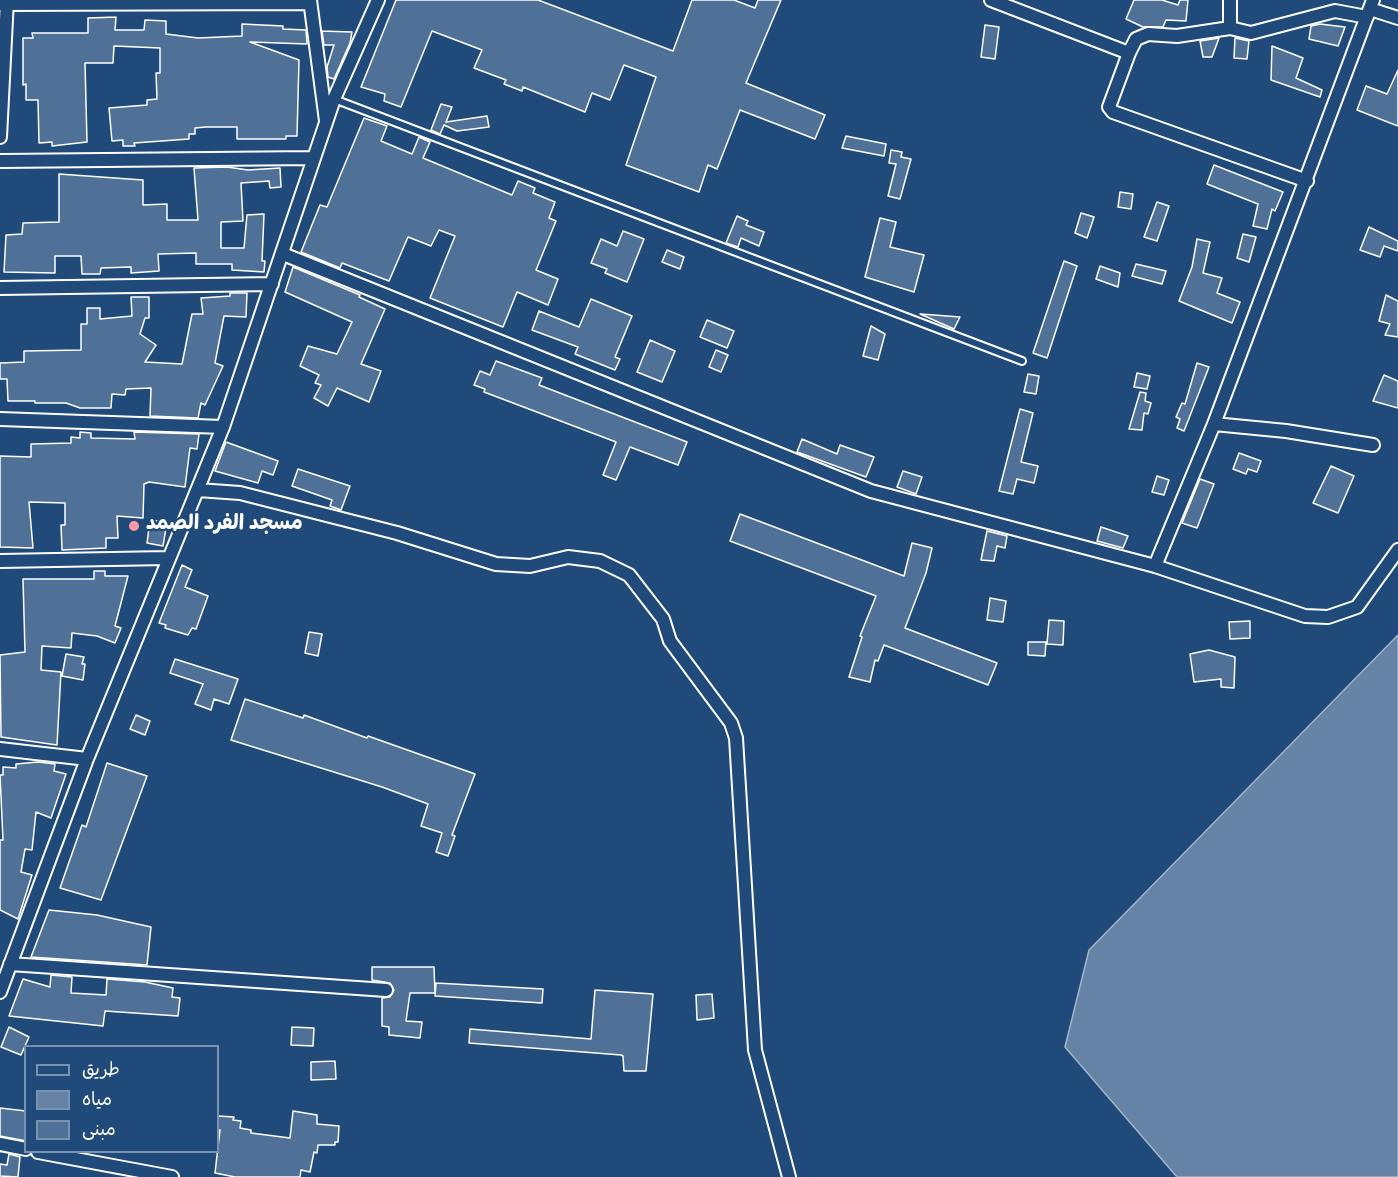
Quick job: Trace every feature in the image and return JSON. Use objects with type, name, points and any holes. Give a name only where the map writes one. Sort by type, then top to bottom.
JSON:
[{"type":"street","points":[[0,992],[87,759],[167,558],[223,427],[334,99],[378,0]]},
{"type":"street","points":[[992,0],[1129,53]]},
{"type":"street","points":[[1230,0],[1230,28]]},
{"type":"street","points":[[0,137],[4,3],[309,2],[326,123]]},
{"type":"street","points":[[1307,181],[1110,111],[1108,107],[1136,39],[1143,35],[1177,36],[1230,28],[1251,33],[1335,11],[1370,9],[1398,18]]},
{"type":"street","points":[[1155,566],[1214,424],[1370,9]]},
{"type":"street","points":[[0,160],[315,158]]},
{"type":"street","points":[[283,254],[871,491],[1155,566],[1305,616],[1320,618],[1342,614],[1361,604],[1398,550]]},
{"type":"street","points":[[0,288],[272,284]]},
{"type":"street","points":[[0,419],[223,427]]},
{"type":"street","points":[[1214,424],[1286,431],[1373,445]]},
{"type":"street","points":[[198,490],[240,493],[397,533],[496,564],[530,566],[568,557],[600,561],[629,575],[663,618],[670,641],[731,723],[736,738],[755,1050],[789,1177]]},
{"type":"street","points":[[0,561],[167,558]]},
{"type":"street","points":[[0,749],[87,759]]},
{"type":"street","points":[[10,964],[386,990]]},
{"type":"street","points":[[0,1144],[24,1149]]},
{"type":"street","points":[[43,1153],[172,1177]]},
{"type":"lane","points":[[334,99],[1022,362]]},
{"type":"water","points":[[1398,635],[1398,1177],[1177,1177],[1065,1047],[1089,950]]},
{"type":"building","points":[[396,0],[538,0],[673,51],[692,0],[734,0],[755,8],[758,0],[781,0],[746,83],[825,115],[815,139],[740,110],[717,169],[708,165],[699,192],[626,165],[656,77],[624,65],[610,100],[592,93],[585,112],[523,87],[522,91],[504,84],[506,80],[474,68],[482,50],[432,31],[401,107],[384,101],[385,94],[361,87]]},
{"type":"building","points":[[1134,0],[1162,0],[1178,5],[1180,0],[1188,0],[1186,21],[1166,20],[1163,27],[1143,27],[1126,19]]},
{"type":"building","points":[[116,17],[115,30],[144,30],[145,20],[166,21],[166,34],[198,38],[242,36],[242,24],[283,26],[283,29],[306,30],[307,44],[250,42],[299,60],[297,136],[286,136],[286,139],[237,139],[237,127],[206,127],[195,128],[195,134],[189,134],[189,139],[134,143],[135,146],[123,146],[123,140],[112,141],[109,108],[147,105],[147,100],[157,99],[156,73],[160,73],[160,48],[114,46],[113,63],[85,63],[87,142],[52,146],[52,142],[39,143],[38,100],[26,100],[26,84],[23,85],[23,38],[33,38],[32,33],[88,33],[88,18]]},
{"type":"building","points":[[1320,24],[1345,27],[1338,46],[1309,39],[1311,26]]},
{"type":"building","points":[[985,25],[999,27],[995,59],[981,57]]},
{"type":"building","points":[[322,31],[352,32],[350,43],[334,79],[328,77],[327,67],[334,45],[324,45]]},
{"type":"building","points":[[1219,38],[1212,57],[1203,57],[1200,41]]},
{"type":"building","points":[[1235,38],[1249,41],[1247,59],[1234,58]]},
{"type":"building","points":[[1272,46],[1303,58],[1296,78],[1322,90],[1320,97],[1271,80]]},
{"type":"building","points":[[1398,70],[1398,126],[1357,110],[1366,86],[1387,94]]},
{"type":"building","points":[[441,104],[452,107],[446,122],[487,116],[489,127],[457,131],[444,125],[440,134],[431,130]]},
{"type":"building","points":[[364,118],[387,126],[381,141],[412,154],[419,137],[430,142],[423,158],[512,195],[518,181],[535,188],[533,193],[555,202],[549,218],[556,221],[536,270],[558,279],[548,305],[517,292],[503,327],[430,298],[455,236],[439,230],[431,246],[408,237],[389,281],[342,263],[340,268],[301,252],[320,205],[327,207]]},
{"type":"building","points":[[846,136],[886,144],[884,156],[842,148]]},
{"type":"building","points":[[891,150],[902,152],[901,157],[911,159],[900,199],[888,196],[896,164],[889,163]]},
{"type":"building","points":[[1214,165],[1283,192],[1275,211],[1272,209],[1267,229],[1253,226],[1258,204],[1207,184]]},
{"type":"building","points":[[227,167],[248,170],[280,168],[281,187],[270,188],[269,181],[241,183],[243,221],[221,222],[221,248],[244,248],[247,215],[264,214],[262,261],[265,261],[264,272],[232,270],[232,264],[196,264],[196,253],[158,254],[159,271],[131,273],[131,267],[101,268],[100,274],[82,274],[81,256],[55,256],[55,273],[4,272],[6,235],[22,234],[23,223],[59,222],[59,174],[143,180],[143,205],[167,204],[167,220],[198,220],[194,168]]},
{"type":"building","points":[[1120,192],[1133,194],[1131,209],[1118,207]]},
{"type":"building","points":[[1157,202],[1169,206],[1157,241],[1144,237]]},
{"type":"building","points":[[1081,213],[1094,217],[1087,238],[1075,233]]},
{"type":"building","points":[[737,216],[748,221],[746,225],[764,232],[759,246],[741,238],[738,247],[726,243]]},
{"type":"building","points":[[880,218],[896,222],[890,247],[924,255],[914,292],[865,277]]},
{"type":"building","points":[[1369,227],[1398,241],[1398,251],[1384,246],[1380,257],[1360,250]]},
{"type":"building","points":[[623,231],[644,239],[627,282],[605,273],[607,269],[591,263],[601,239],[617,246]]},
{"type":"building","points":[[1243,234],[1256,237],[1249,262],[1237,258]]},
{"type":"building","points":[[1197,239],[1210,242],[1203,273],[1222,278],[1217,293],[1240,302],[1232,323],[1179,301],[1192,267]]},
{"type":"building","points":[[667,250],[684,257],[680,269],[662,262]]},
{"type":"building","points":[[1064,261],[1077,266],[1047,358],[1033,353]]},
{"type":"building","points":[[1136,264],[1166,271],[1162,284],[1132,276]]},
{"type":"building","points":[[1100,266],[1120,273],[1118,287],[1096,279]]},
{"type":"building","points":[[293,267],[360,295],[359,297],[385,309],[361,364],[381,371],[369,402],[337,388],[328,406],[314,398],[321,385],[315,383],[319,375],[300,366],[308,346],[337,354],[352,322],[285,292]]},
{"type":"building","points":[[230,293],[247,293],[246,317],[224,316],[215,363],[223,366],[205,405],[201,403],[198,418],[150,416],[151,388],[126,389],[125,395],[112,394],[111,408],[80,408],[66,403],[8,401],[7,379],[0,379],[0,363],[24,362],[24,351],[81,350],[81,324],[87,324],[87,308],[100,308],[100,319],[132,316],[131,297],[149,297],[149,318],[145,318],[140,334],[156,345],[145,362],[182,364],[192,314],[203,314],[201,298],[230,296]]},
{"type":"building","points":[[1386,295],[1398,301],[1398,337],[1385,335],[1390,324],[1379,321]]},
{"type":"building","points":[[591,299],[632,316],[615,357],[620,359],[615,370],[575,354],[578,347],[532,330],[539,311],[579,327]]},
{"type":"building","points":[[921,314],[960,317],[954,329]]},
{"type":"building","points":[[707,320],[734,331],[727,348],[700,337]]},
{"type":"building","points":[[871,326],[885,334],[878,360],[863,356]]},
{"type":"building","points":[[650,340],[675,351],[662,382],[637,372]]},
{"type":"building","points":[[716,350],[728,355],[721,372],[709,367]]},
{"type":"building","points":[[496,361],[542,378],[539,385],[687,442],[678,465],[630,447],[616,480],[603,475],[616,442],[484,392],[485,389],[474,385],[480,371],[490,375]]},
{"type":"building","points":[[1197,363],[1209,367],[1184,431],[1177,428],[1180,419],[1176,417],[1182,403],[1185,404]]},
{"type":"building","points":[[1137,373],[1150,376],[1147,389],[1134,387]]},
{"type":"building","points":[[1028,374],[1039,376],[1036,394],[1024,392]]},
{"type":"building","points":[[1384,375],[1398,381],[1398,408],[1373,401]]},
{"type":"building","points":[[1140,392],[1146,393],[1145,401],[1151,403],[1148,414],[1144,413],[1142,430],[1129,429]]},
{"type":"building","points":[[1020,409],[1033,413],[1021,462],[1038,466],[1034,483],[1017,479],[1013,494],[999,491]]},
{"type":"building","points":[[80,432],[91,433],[91,438],[135,439],[134,432],[199,434],[197,449],[190,448],[185,487],[149,482],[144,484],[143,518],[117,516],[118,538],[106,538],[106,548],[62,550],[61,525],[65,525],[65,503],[29,502],[33,548],[0,547],[0,456],[31,457],[31,444],[71,443],[71,437],[80,438]]},
{"type":"building","points":[[802,439],[837,454],[840,445],[874,457],[866,477],[797,452]]},
{"type":"building","points":[[226,442],[278,461],[273,475],[262,471],[258,483],[215,471]]},
{"type":"building","points":[[1239,453],[1261,461],[1257,472],[1248,469],[1246,474],[1233,469]]},
{"type":"building","points":[[1331,466],[1354,476],[1338,513],[1313,503]]},
{"type":"building","points":[[298,469],[350,486],[341,510],[330,506],[332,500],[292,486]]},
{"type":"building","points":[[903,471],[922,477],[916,494],[897,487]]},
{"type":"building","points":[[1157,476],[1169,480],[1164,495],[1152,492]]},
{"type":"building","points":[[1200,479],[1214,484],[1197,528],[1182,523]]},
{"type":"building","points":[[740,514],[904,576],[912,543],[932,548],[926,573],[905,628],[997,663],[988,685],[884,645],[878,661],[875,660],[870,682],[849,677],[862,637],[860,636],[876,596],[730,541]]},
{"type":"building","points":[[150,520],[167,522],[163,546],[147,543]]},
{"type":"building","points":[[1101,527],[1128,536],[1123,548],[1097,541]]},
{"type":"building","points":[[987,531],[1007,536],[1005,548],[997,546],[994,561],[981,560]]},
{"type":"building","points":[[182,565],[192,570],[185,587],[208,596],[196,629],[192,628],[188,635],[165,628],[166,625],[159,623]]},
{"type":"building","points":[[94,571],[105,571],[105,576],[128,576],[115,626],[121,628],[115,643],[97,636],[72,633],[71,648],[42,646],[41,670],[61,672],[57,745],[1,737],[0,655],[25,652],[23,579],[94,579]]},
{"type":"building","points":[[990,598],[1006,601],[1003,622],[987,620]]},
{"type":"building","points":[[1049,620],[1064,621],[1063,645],[1047,644]]},
{"type":"building","points":[[1250,621],[1250,638],[1230,639],[1229,622]]},
{"type":"building","points":[[309,632],[322,634],[318,656],[305,653]]},
{"type":"building","points":[[1028,642],[1046,642],[1045,656],[1028,655]]},
{"type":"building","points":[[1209,650],[1235,657],[1234,688],[1221,687],[1221,679],[1194,682],[1190,654]]},
{"type":"building","points":[[66,654],[84,657],[83,680],[62,676]]},
{"type":"building","points":[[175,659],[238,679],[229,704],[214,699],[211,710],[195,704],[203,684],[170,673]]},
{"type":"building","points":[[245,699],[303,718],[304,715],[475,774],[452,835],[455,836],[448,856],[436,852],[442,833],[421,826],[428,804],[382,787],[231,740]]},
{"type":"building","points":[[136,715],[150,721],[145,735],[130,729]]},
{"type":"building","points":[[38,762],[55,764],[54,771],[66,774],[51,818],[36,812],[32,850],[25,849],[21,872],[32,875],[18,919],[0,910],[0,840],[3,840],[0,775],[3,775],[3,767],[16,768],[16,764]]},
{"type":"building","points":[[107,763],[147,776],[101,900],[60,888],[82,825],[86,827]]},
{"type":"building","points":[[49,910],[97,915],[151,927],[147,965],[31,957]]},
{"type":"building","points":[[372,967],[434,967],[435,993],[410,993],[406,1021],[422,1022],[420,1038],[389,1035],[389,1027],[382,1026],[382,998],[390,997],[394,990],[390,983],[372,980]]},
{"type":"building","points":[[51,975],[72,977],[71,993],[106,995],[107,979],[145,982],[173,988],[172,997],[180,998],[178,1016],[105,1011],[103,1026],[9,1016],[23,979],[50,987]]},
{"type":"building","points":[[436,983],[543,989],[542,1003],[435,996]]},
{"type":"building","points":[[595,990],[653,994],[646,1071],[624,1071],[621,1055],[469,1043],[470,1029],[591,1039]]},
{"type":"building","points":[[712,994],[714,1018],[697,1020],[696,995]]},
{"type":"building","points":[[9,1027],[29,1037],[21,1055],[1,1047]]},
{"type":"building","points":[[292,1027],[314,1028],[313,1046],[291,1045]]},
{"type":"building","points":[[335,1061],[336,1079],[311,1080],[311,1062]]},
{"type":"building","points":[[0,1108],[24,1111],[24,1141],[0,1136]]},
{"type":"building","points":[[293,1111],[317,1115],[317,1124],[339,1126],[338,1142],[335,1142],[335,1145],[318,1145],[317,1153],[314,1152],[310,1172],[301,1170],[300,1177],[235,1177],[215,1173],[219,1153],[219,1116],[234,1117],[233,1120],[241,1121],[240,1128],[251,1130],[251,1133],[290,1138]]},
{"type":"building","points":[[9,1154],[20,1157],[18,1177],[0,1176],[0,1164],[7,1165]]},
{"type":"place","name":"مسجد الفرد الصمد","points":[[134,526]]}]
